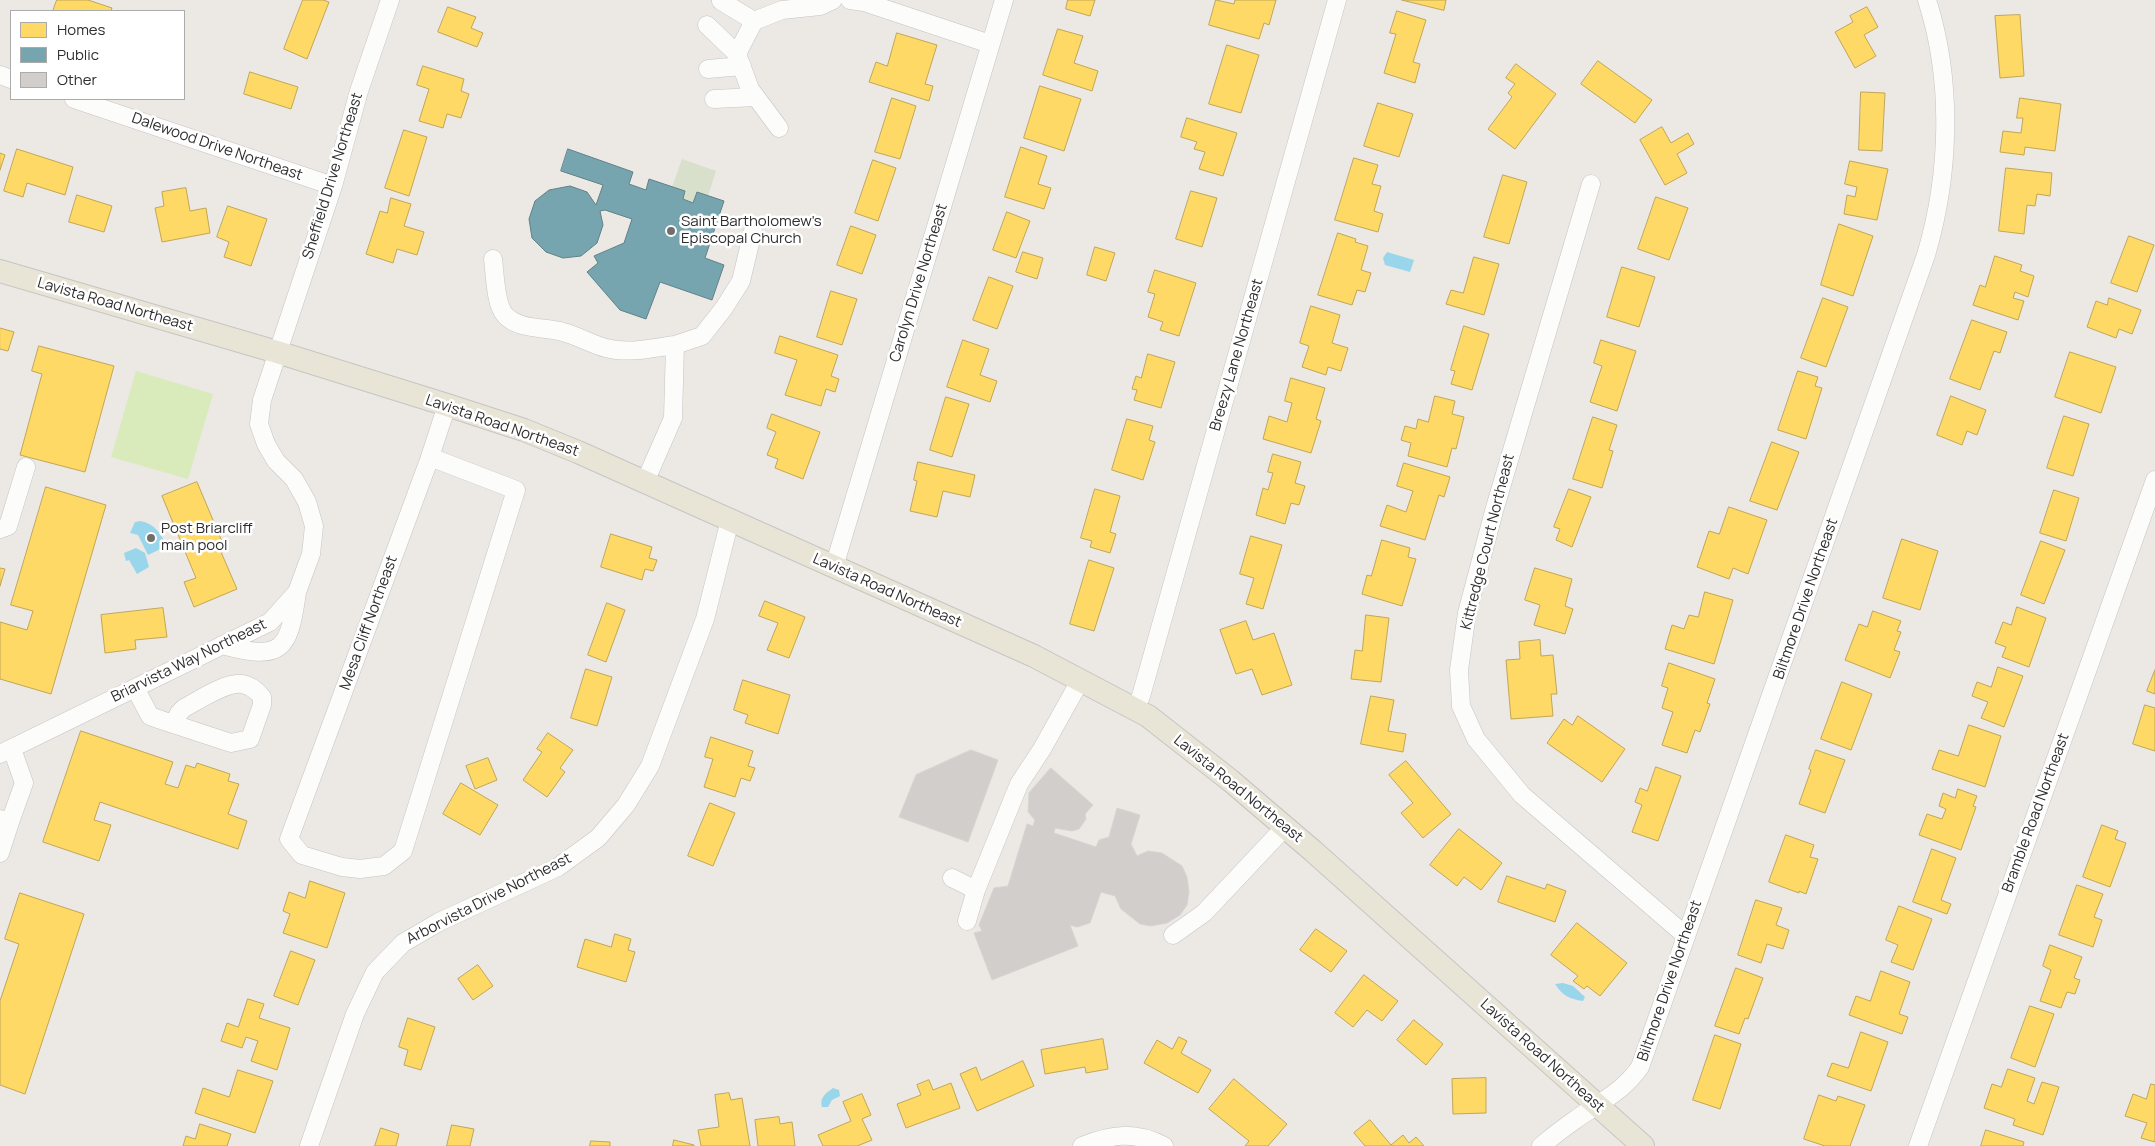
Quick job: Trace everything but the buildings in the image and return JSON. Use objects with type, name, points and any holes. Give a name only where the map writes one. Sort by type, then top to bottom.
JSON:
[{"type":"main road","name":"Lavista Road Northeast","points":[[0,271],[277,352],[524,430],[1034,656],[1135,709],[1232,781],[1286,827],[1643,1146]]},
{"type":"street","name":"Sheffield Drive Northeast","points":[[277,352],[333,186],[359,92],[390,0]]},
{"type":"street","points":[[740,60],[754,21],[782,10],[820,6],[833,0]]},
{"type":"street","points":[[850,0],[870,4],[990,44]]},
{"type":"street","name":"Carolyn Drive Northeast","points":[[834,567],[1004,0]]},
{"type":"street","name":"Breezy Lane Northeast","points":[[1135,709],[1144,687],[1337,0]]},
{"type":"street","name":"Biltmore Drive Northeast","points":[[1541,1146],[1628,1083],[1640,1067],[1685,935],[1888,365],[1932,235],[1942,184],[1945,108],[1939,47],[1927,0]]},
{"type":"street","points":[[721,1],[754,21]]},
{"type":"street","points":[[707,24],[740,60],[750,89],[779,128]]},
{"type":"street","points":[[708,69],[740,60]]},
{"type":"street","points":[[714,99],[756,97]]},
{"type":"street","name":"Dalewood Drive Northeast","points":[[77,100],[333,186]]},
{"type":"street","name":"Kittredge Court Northeast","points":[[1591,184],[1494,511],[1468,613],[1459,670],[1461,706],[1476,739],[1522,795],[1685,935]]},
{"type":"street","points":[[493,259],[498,297],[504,315],[519,324],[569,334],[606,348],[642,350],[675,345],[702,336],[724,308],[741,281],[753,231]]},
{"type":"street","points":[[645,482],[672,418],[675,345]]},
{"type":"street","name":"Briarvista Way Northeast","points":[[6,751],[270,622],[297,592],[311,554],[314,526],[307,502],[294,479],[276,461],[266,444],[259,424],[262,400],[277,352]]},
{"type":"street","name":"Mesa Cliff Northeast","points":[[430,457],[516,490],[403,851],[384,866],[360,869],[342,867],[302,855],[289,840],[430,457],[447,405]]},
{"type":"street","points":[[0,529],[8,526],[26,466]]},
{"type":"street","name":"Bramble Road Northeast","points":[[1918,1146],[2155,480]]},
{"type":"street","name":"Arborvista Drive Northeast","points":[[309,1146],[354,1014],[375,972],[403,943],[440,922],[558,867],[598,838],[626,805],[650,766],[705,619],[730,520]]},
{"type":"street","points":[[222,645],[249,652],[262,653],[276,649],[287,639],[293,623],[297,592]]},
{"type":"street","points":[[967,921],[976,890],[1019,784],[1080,681]]},
{"type":"street","points":[[135,688],[150,716],[174,724],[231,743],[250,739],[255,730],[262,705],[262,696],[255,689],[244,684],[233,684],[184,708],[179,713],[174,724]]},
{"type":"street","points":[[0,852],[5,820],[24,783],[6,751]]},
{"type":"street","points":[[1173,935],[1204,913],[1286,827]]},
{"type":"street","points":[[952,878],[976,890]]},
{"type":"street","points":[[1082,1146],[1108,1137],[1130,1135],[1140,1136],[1164,1146]]},
{"type":"green space","points":[[682,159],[716,171],[708,196],[697,192],[693,203],[683,199],[685,191],[672,187]]},
{"type":"green space","points":[[136,371],[213,394],[188,479],[111,457]]},
{"type":"water","points":[[1387,252],[1414,260],[1410,272],[1385,265],[1383,258]]},
{"type":"water","name":"Post Briarcliff main pool","points":[[141,521],[150,524],[157,530],[167,546],[148,555],[138,535],[130,533],[135,522]]},
{"type":"water","name":"Post Briarcliff main pool","points":[[136,548],[145,553],[149,567],[137,574],[129,560],[126,561],[124,553]]},
{"type":"water","points":[[1563,983],[1573,986],[1585,997],[1583,1001],[1566,996],[1555,984]]},
{"type":"water","points":[[833,1088],[839,1090],[840,1096],[832,1100],[828,1107],[822,1107],[822,1098]]},
{"type":"place","name":"Saint Bartholomew's Episcopal Church","points":[[671,231]]},
{"type":"place","name":"Post Briarcliff main pool","points":[[151,538]]}]
